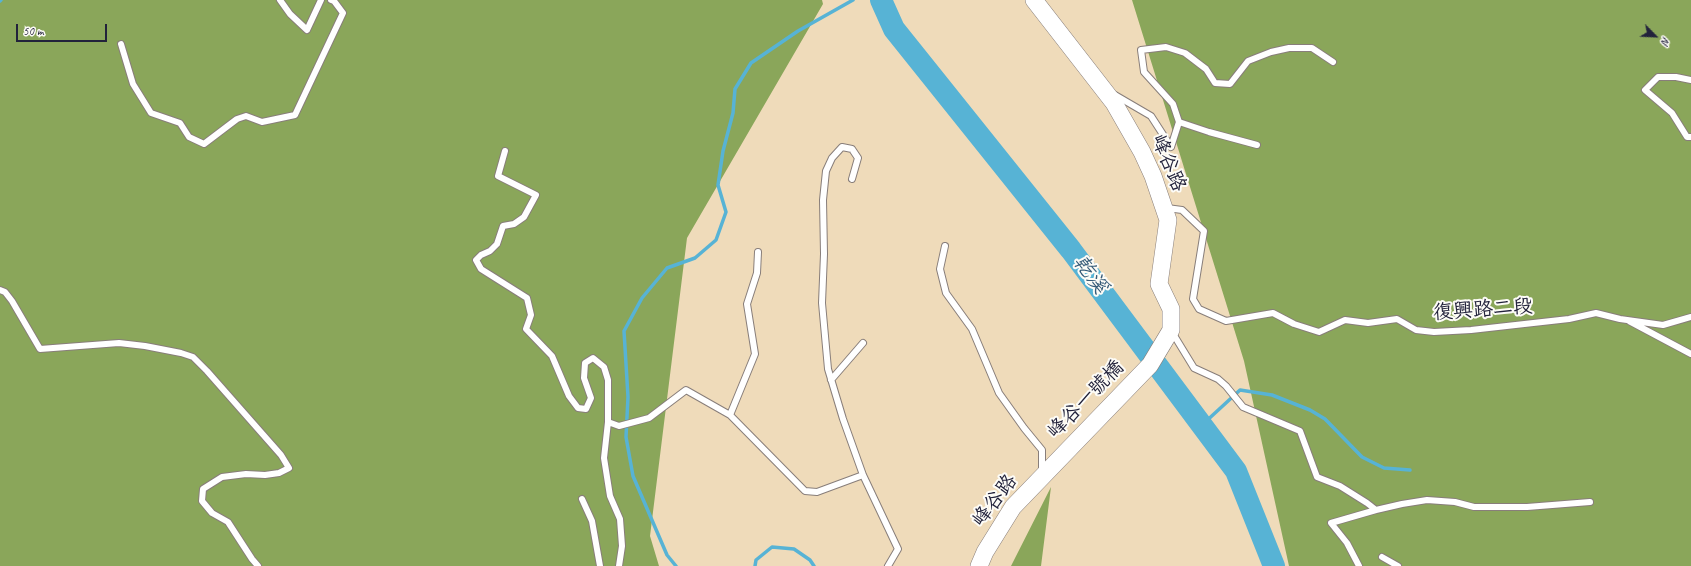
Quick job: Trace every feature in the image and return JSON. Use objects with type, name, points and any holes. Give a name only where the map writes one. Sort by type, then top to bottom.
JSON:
[{"type":"street","name":"峰谷路","points":[[1034,0],[1114,103],[1142,152],[1153,176],[1168,220],[1159,284],[1171,309],[1171,331]]},
{"type":"street","name":"峰谷一號橋","points":[[1047,471],[1150,365],[1171,331]]},
{"type":"street","name":"峰谷路","points":[[979,566],[985,552],[1013,507],[1047,471]]},
{"type":"lane","points":[[280,0],[290,14],[307,30],[321,0]]},
{"type":"lane","points":[[121,44],[133,84],[151,113],[180,123],[189,138],[204,144],[237,119],[246,116],[262,122],[295,115],[343,12],[334,1],[331,0]]},
{"type":"lane","points":[[1102,88],[1151,116],[1172,147],[1179,122],[1173,104],[1144,72],[1141,50],[1166,48],[1185,53],[1206,69],[1216,84],[1230,84],[1248,61],[1270,52],[1290,48],[1312,48],[1333,62]]},
{"type":"lane","points":[[1691,80],[1676,77],[1658,77],[1645,90],[1672,113],[1687,137],[1691,137]]},
{"type":"lane","points":[[1179,122],[1257,145]]},
{"type":"lane","points":[[852,179],[858,158],[852,149],[842,146],[832,158],[826,171],[823,200],[824,254],[822,303],[828,369],[843,419],[864,475],[898,549],[888,566]]},
{"type":"lane","points":[[505,151],[498,176],[536,195],[524,217],[514,224],[504,226],[496,244],[490,252],[481,255],[476,260],[481,269],[527,298],[531,315],[526,329],[552,356],[569,396],[578,408],[586,409],[590,398],[584,378],[585,363],[593,358],[604,367],[608,380],[608,422],[604,458],[610,496],[620,518],[622,546],[619,566]]},
{"type":"lane","name":"復興路二段","points":[[1164,208],[1182,210],[1204,231],[1193,299],[1199,309],[1226,321],[1273,313],[1294,324],[1319,332],[1345,320],[1368,323],[1397,319],[1416,330],[1434,332],[1471,330],[1562,320],[1596,313],[1626,320],[1663,325],[1691,317]]},
{"type":"lane","points":[[945,246],[940,269],[946,292],[972,329],[999,393],[1042,450],[1047,471]]},
{"type":"lane","points":[[730,415],[755,354],[747,304],[757,273],[758,252]]},
{"type":"lane","points":[[0,290],[5,292],[12,301],[40,350],[119,343],[145,346],[181,353],[193,357],[207,371],[281,455],[289,468],[279,473],[272,474],[246,474],[222,477],[203,489],[202,501],[212,513],[228,522],[252,560],[258,566]]},
{"type":"lane","points":[[1626,320],[1691,354]]},
{"type":"lane","points":[[1171,331],[1194,368],[1218,379],[1229,389],[1243,407],[1300,431],[1317,477],[1340,486],[1376,510]]},
{"type":"lane","points":[[831,380],[863,343]]},
{"type":"lane","points":[[608,422],[619,426],[649,418],[686,390],[730,415],[805,491],[817,492],[864,475]]},
{"type":"lane","points":[[582,499],[592,521],[600,566]]},
{"type":"lane","points":[[1359,566],[1347,542],[1331,523],[1376,510],[1427,500],[1455,502],[1474,507],[1527,507],[1590,502]]},
{"type":"lane","points":[[1382,557],[1398,566]]},
{"type":"green space","points":[[0,0],[822,0],[823,4],[687,238],[650,536],[659,566],[0,566]]},
{"type":"green space","points":[[1132,0],[1691,0],[1691,566],[1289,566],[1244,361]]},
{"type":"green space","points":[[1051,487],[1041,566],[1011,566]]},
{"type":"waterway","points":[[676,566],[667,555],[633,476],[626,437],[628,397],[624,331],[642,298],[667,268],[695,258],[716,240],[726,212],[718,185],[723,151],[733,113],[735,89],[751,63],[798,31],[853,0]]},
{"type":"waterway","name":"乾溪","points":[[881,0],[894,29],[1071,250],[1236,471],[1274,566]]},
{"type":"waterway","points":[[1202,425],[1240,390],[1272,395],[1310,410],[1325,419],[1362,457],[1384,468],[1410,470]]},
{"type":"waterway","points":[[755,566],[756,560],[772,547],[794,549],[810,560],[814,566]]}]
